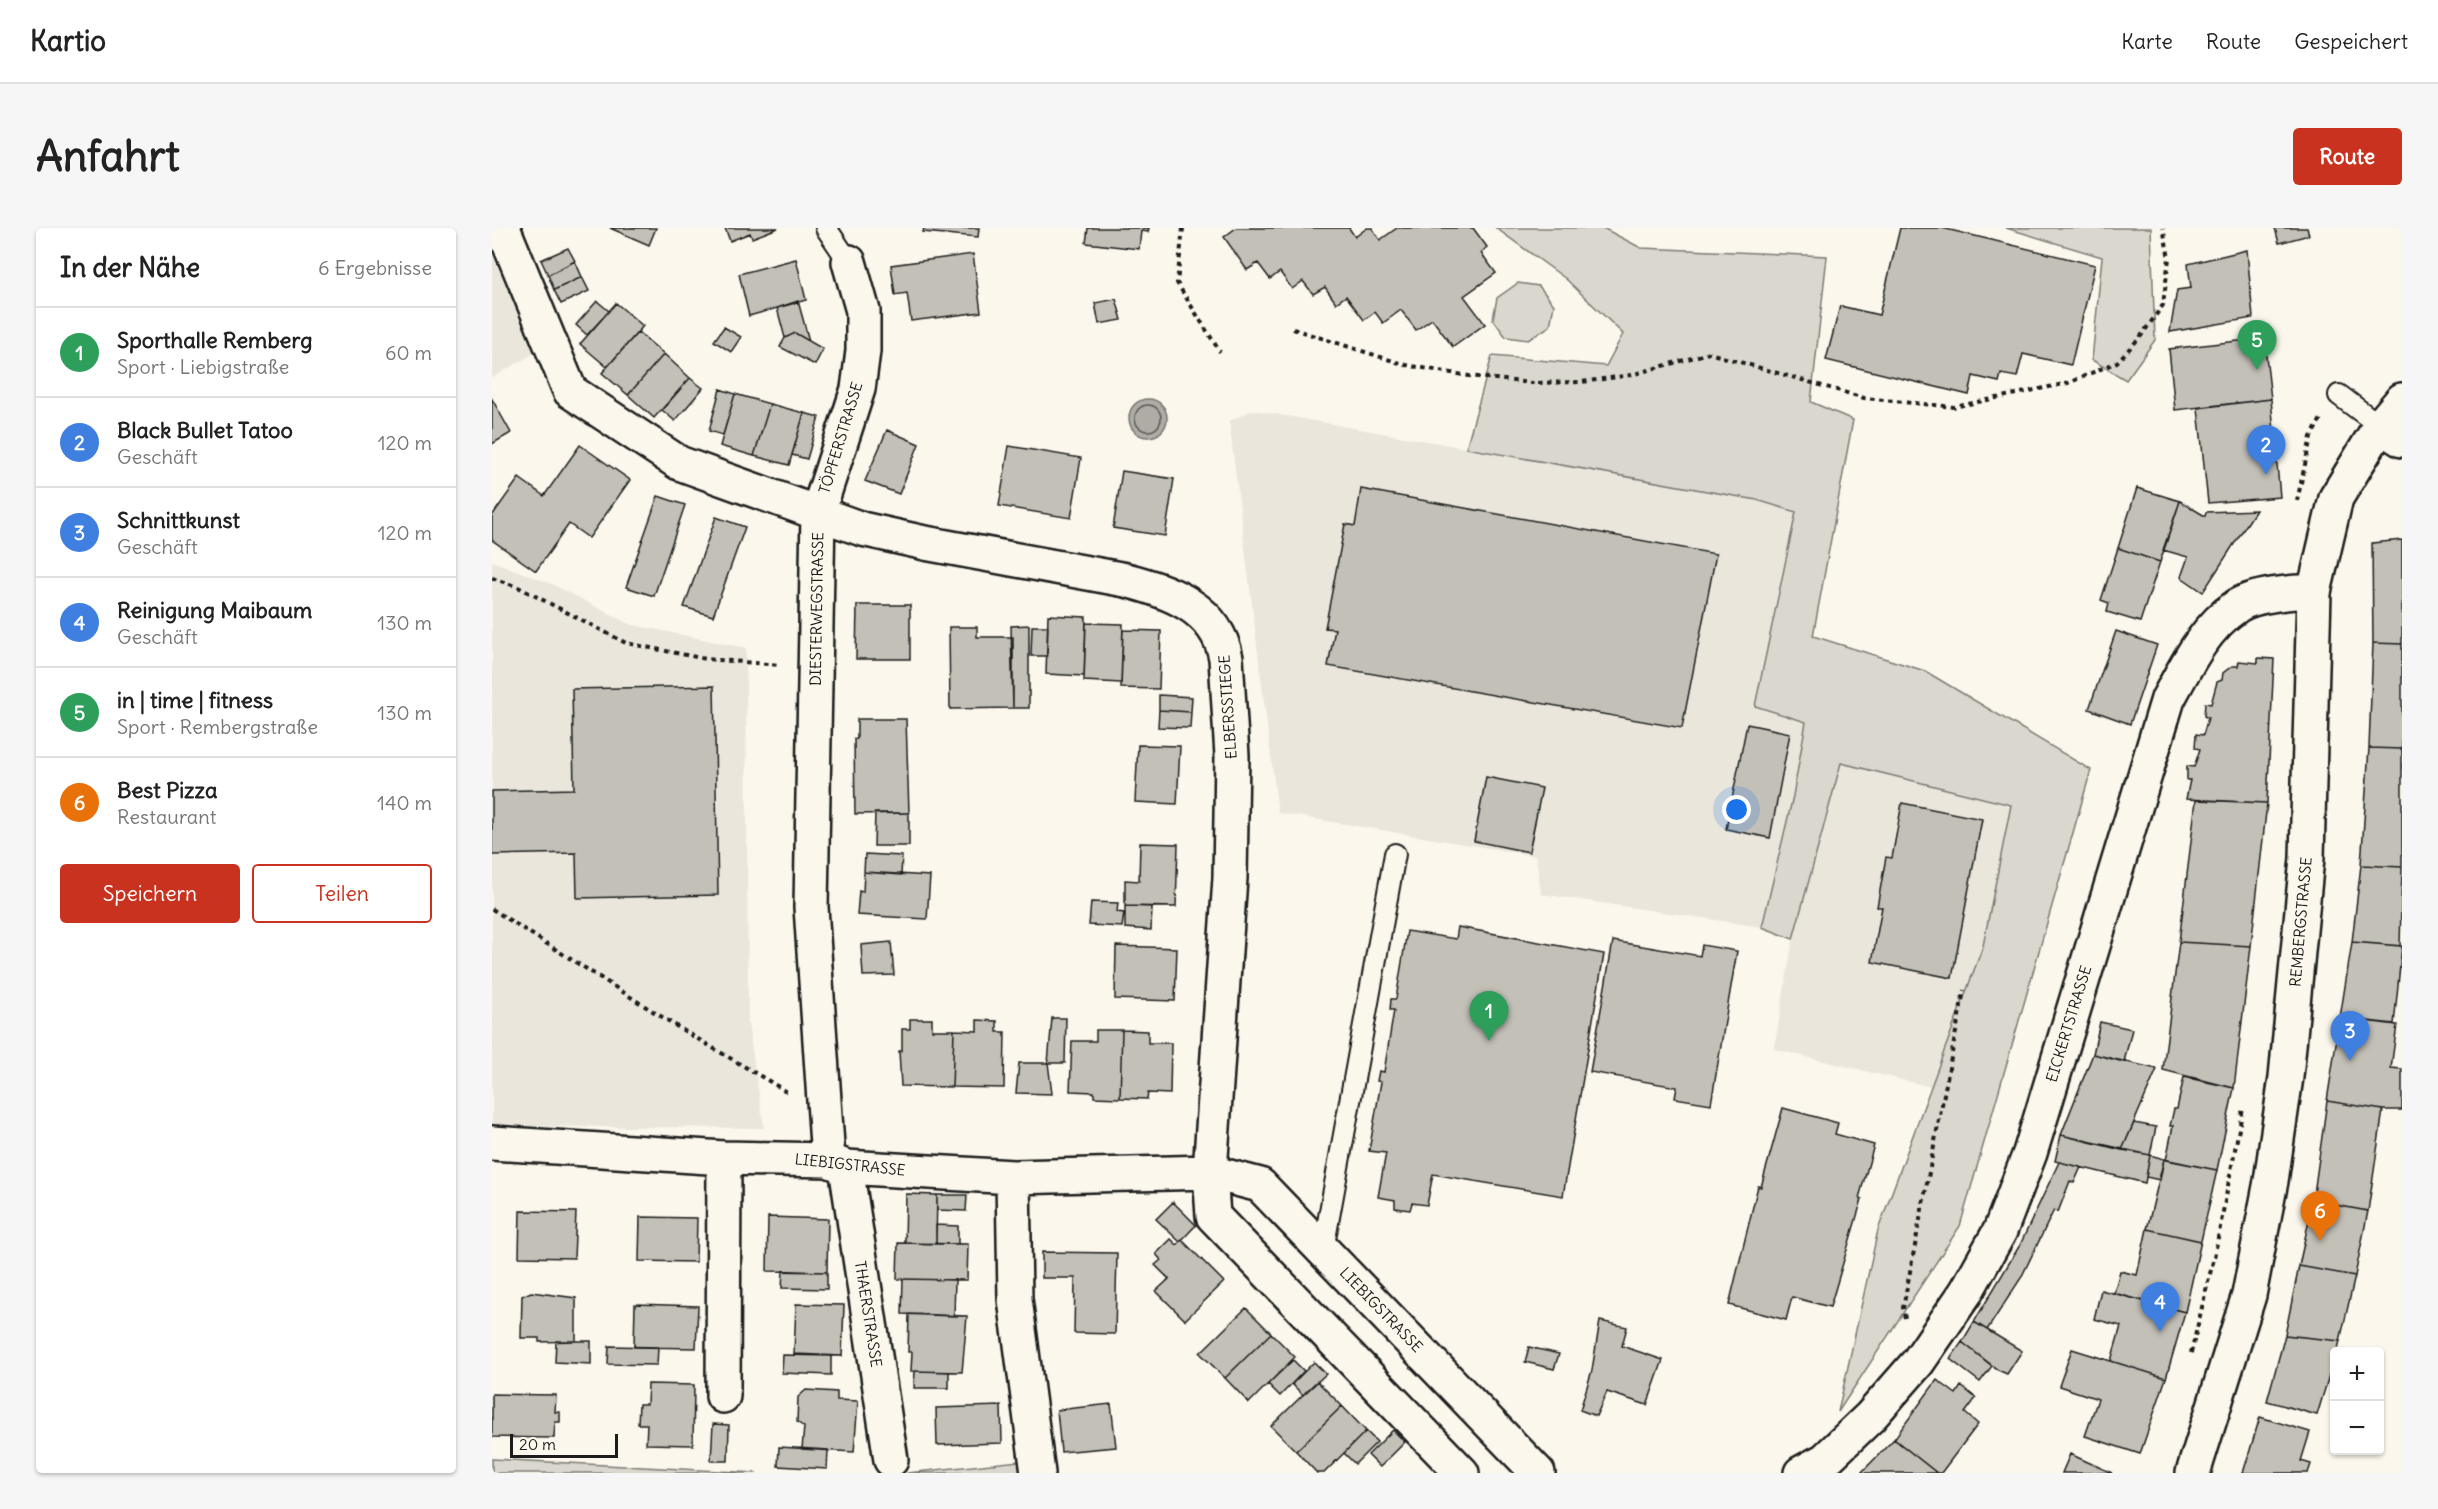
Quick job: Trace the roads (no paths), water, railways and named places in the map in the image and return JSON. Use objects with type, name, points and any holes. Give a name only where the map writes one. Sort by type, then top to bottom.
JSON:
[{"type":"street","name":"DIESTERWEGSTRASSE","points":[[502,228],[570,391],[679,463],[818,512],[811,907],[824,1113],[837,1163]]},
{"type":"street","name":"TÖPFERSTRASSE","points":[[818,512],[858,389],[863,351],[863,310],[849,262]]},
{"type":"street","name":"REMBERGSTRASSE","points":[[2193,1473],[2248,1295],[2271,1181],[2286,1077],[2307,858],[2314,592],[2336,498],[2391,433],[2402,400]]},
{"type":"street","name":"ELBERSSTIEGE","points":[[818,512],[862,529],[1158,588],[1195,609],[1219,633],[1226,658],[1232,756],[1230,878],[1210,1172]]},
{"type":"street","name":"EICKERTSTRASSE","points":[[1801,1473],[1825,1460],[1870,1417],[1918,1362],[1966,1292],[2000,1231],[2030,1153],[2168,699],[2199,644],[2238,605],[2287,591],[2314,592]]},
{"type":"street","name":"LIEBIGSTRASSE","points":[[492,1143],[837,1163],[1013,1177],[1210,1172],[1260,1185],[1538,1473]]},
{"type":"street","points":[[723,1396],[724,1158]]},
{"type":"street","name":"THAERSTRASSE","points":[[837,1163],[891,1460]]},
{"type":"street","points":[[1210,1172],[1213,1216],[1462,1473]]},
{"type":"street","points":[[1013,1177],[1015,1299],[1038,1473]]},
{"type":"lane","name":"TÖPFERSTRASSE","points":[[826,228],[849,262]]},
{"type":"lane","points":[[2339,395],[2391,433]]},
{"type":"lane","points":[[1323,1250],[1395,854]]},
{"type":"water","points":[[1148,399],[1162,404],[1167,418],[1162,432],[1148,437],[1134,432],[1129,418],[1134,404]]},
{"type":"place","name":"in | time | fitness","points":[[2257,370]]},
{"type":"place","name":"Black Bullet Tatoo","points":[[2266,475]]},
{"type":"place","name":"Sporthalle Remberg","points":[[1489,1041]]},
{"type":"place","name":"Schnittkunst","points":[[2350,1061]]},
{"type":"place","name":"Best Pizza","points":[[2320,1241]]},
{"type":"place","name":"Reinigung Maibaum","points":[[2160,1332]]}]
